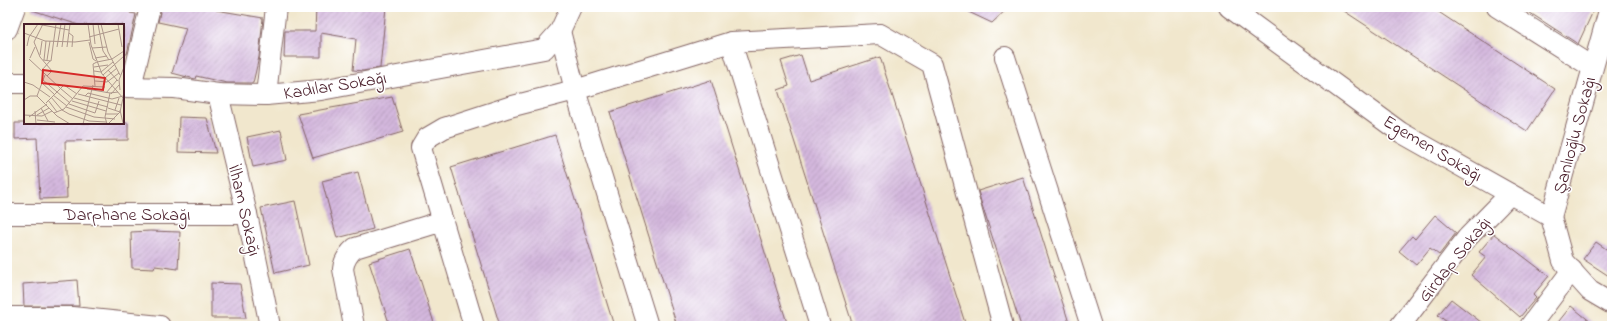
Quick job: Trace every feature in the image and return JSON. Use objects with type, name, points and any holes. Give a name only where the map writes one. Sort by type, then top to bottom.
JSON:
[{"type":"street","points":[[7,29],[15,7]]},
{"type":"street","points":[[127,87],[150,7]]},
{"type":"street","points":[[266,95],[276,7]]},
{"type":"street","points":[[571,7],[560,31],[575,90],[648,326]]},
{"type":"street","name":"Egemen Sokağı","points":[[1229,7],[1400,132],[1552,217]]},
{"type":"street","points":[[1497,7],[1592,67]]},
{"type":"street","name":"Şanlıoğlu Sokağı","points":[[1552,217],[1592,67],[1610,7]]},
{"type":"street","name":"Kadılar Sokağı","points":[[127,87],[175,88],[218,94],[266,95],[321,90],[544,49],[560,31]]},
{"type":"street","points":[[474,326],[421,148],[427,138],[444,128],[509,107],[575,90],[731,42],[880,34],[932,64],[1003,326]]},
{"type":"street","points":[[731,42],[820,326]]},
{"type":"street","points":[[1005,57],[1091,326]]},
{"type":"street","points":[[7,83],[24,83]]},
{"type":"street","name":"İlham Sokağı","points":[[218,94],[247,214],[270,326]]},
{"type":"street","name":"Girdap Sokağı","points":[[1400,326],[1467,238],[1510,194]]},
{"type":"street","name":"Darphane Sokağı","points":[[7,214],[247,214]]},
{"type":"street","points":[[1552,217],[1563,260],[1590,291],[1612,304]]},
{"type":"street","points":[[354,326],[343,269],[344,263],[350,252],[355,248],[443,221]]},
{"type":"street","points":[[1530,326],[1572,270]]},
{"type":"street","points":[[7,317],[72,317],[160,326]]},
{"type":"building","points":[[32,7],[130,7],[130,13],[136,14],[127,54],[124,54],[124,24],[76,24],[32,10]]},
{"type":"building","points":[[161,7],[217,7],[216,10],[263,18],[259,57],[253,83],[227,83],[196,76],[195,79],[172,73],[186,28],[158,22]]},
{"type":"building","points":[[316,7],[386,7],[380,68],[363,71],[353,70],[356,39],[321,33],[321,57],[284,57],[285,31],[315,31]]},
{"type":"building","points":[[958,7],[1009,7],[992,23]]},
{"type":"building","points":[[1338,7],[1431,7],[1555,89],[1527,131]]},
{"type":"building","points":[[1521,7],[1595,7],[1578,44]]},
{"type":"building","points":[[801,55],[809,80],[880,57],[966,326],[853,326],[778,90],[789,86],[781,61]]},
{"type":"building","points":[[711,80],[788,326],[677,326],[610,112]]},
{"type":"building","points":[[392,97],[403,132],[313,158],[298,114]]},
{"type":"building","points":[[179,117],[207,118],[216,153],[178,152]]},
{"type":"building","points":[[15,123],[128,123],[128,140],[65,141],[67,198],[40,199],[37,138],[15,139]]},
{"type":"building","points":[[281,130],[287,160],[253,167],[247,137]]},
{"type":"building","points":[[555,135],[614,326],[500,326],[451,167]]},
{"type":"building","points":[[358,172],[373,229],[337,238],[322,181]]},
{"type":"building","points":[[1023,177],[1070,326],[1021,326],[981,202],[978,191]]},
{"type":"building","points":[[295,201],[309,265],[275,273],[261,208]]},
{"type":"building","points":[[1435,215],[1456,233],[1439,255],[1430,248],[1416,265],[1399,251],[1412,236],[1415,239]]},
{"type":"building","points":[[131,232],[180,232],[178,269],[155,266],[154,269],[132,268]]},
{"type":"building","points":[[1494,234],[1549,276],[1533,295],[1536,298],[1520,317],[1471,275],[1486,257],[1479,252]]},
{"type":"building","points":[[1596,242],[1612,253],[1612,278],[1583,259]]},
{"type":"building","points":[[410,249],[435,326],[390,326],[369,262]]},
{"type":"building","points":[[77,280],[79,306],[24,306],[23,284]]},
{"type":"building","points":[[211,283],[240,284],[246,318],[211,318]]},
{"type":"building","points":[[1451,299],[1486,326],[1452,326],[1438,315]]},
{"type":"building","points":[[1571,306],[1596,326],[1555,326]]}]
